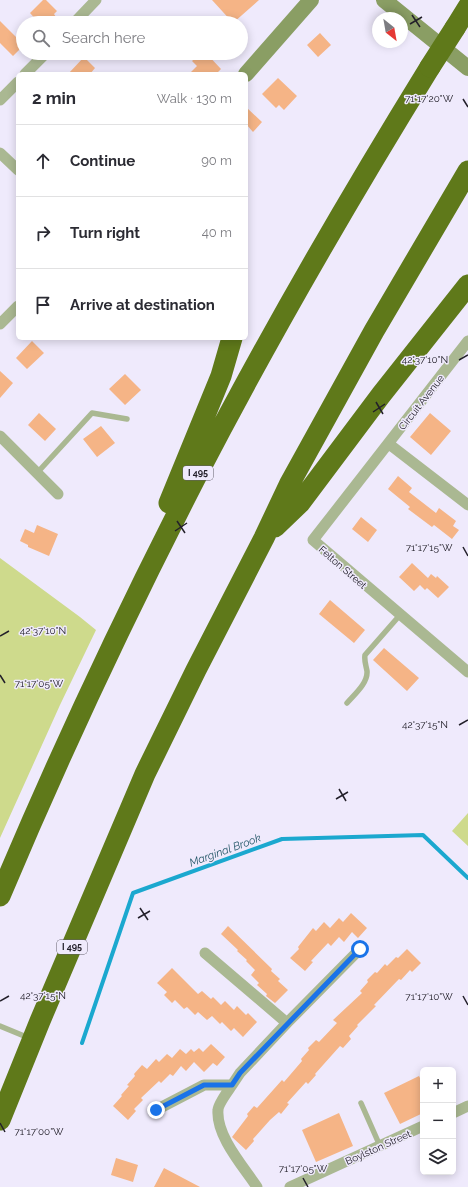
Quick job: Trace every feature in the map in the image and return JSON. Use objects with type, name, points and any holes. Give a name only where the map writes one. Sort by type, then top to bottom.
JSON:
[{"type":"highway","name":"I 495","points":[[0,896],[67,743],[109,652],[197,475],[281,319],[383,144],[468,7]]},
{"type":"highway","name":"I 495","points":[[0,1120],[145,774],[196,670],[264,538],[290,483],[374,332],[468,170]]},
{"type":"highway","points":[[264,538],[300,503],[381,395],[468,285]]},
{"type":"highway","points":[[109,652],[221,376],[231,340]]},
{"type":"main road","points":[[248,72],[311,0]]},
{"type":"main road","points":[[384,0],[468,68]]},
{"type":"street","points":[[81,16],[96,0]]},
{"type":"street","points":[[27,72],[39,60]]},
{"type":"street","points":[[0,100],[16,84]]},
{"type":"street","points":[[0,153],[16,168]]},
{"type":"street","points":[[0,324],[16,308]]},
{"type":"street","name":"Circuit Avenue","points":[[389,444],[468,341]]},
{"type":"street","points":[[0,436],[58,494]]},
{"type":"street","points":[[389,444],[468,505]]},
{"type":"street","name":"Felton Street","points":[[389,444],[313,540],[400,616],[468,672]]},
{"type":"street","points":[[257,1187],[237,1158],[220,1129],[218,1108],[240,1073],[360,949]]},
{"type":"street","points":[[205,953],[287,1023]]},
{"type":"street","points":[[156,1110],[204,1085],[232,1085]]},
{"type":"street","points":[[456,1112],[468,1106]]},
{"type":"street","name":"Boylston Street","points":[[290,1187],[420,1127]]},
{"type":"lane","points":[[37,473],[92,413],[127,419]]},
{"type":"lane","points":[[347,703],[364,683],[367,672],[364,660],[365,655],[400,616]]},
{"type":"lane","points":[[0,1026],[33,1039]]},
{"type":"lane","points":[[361,1103],[380,1146]]},
{"type":"green space","points":[[0,558],[96,630],[60,705],[0,838]]},
{"type":"green space","points":[[468,813],[468,846],[452,831]]},
{"type":"building","points":[[43,0],[46,0],[57,11],[54,14],[55,16],[33,16],[30,13]]},
{"type":"building","points":[[212,0],[259,0],[241,16],[227,16]]},
{"type":"building","points":[[0,21],[16,37],[16,53],[13,56],[0,43]]},
{"type":"building","points":[[320,33],[331,45],[318,57],[307,45]]},
{"type":"building","points":[[81,60],[87,60],[95,68],[92,72],[70,72]]},
{"type":"building","points":[[213,60],[221,69],[218,72],[191,72],[197,66],[192,61]]},
{"type":"building","points":[[278,78],[297,96],[284,110],[279,105],[276,108],[262,94]]},
{"type":"building","points":[[248,109],[262,122],[253,132],[248,126]]},
{"type":"building","points":[[32,341],[44,353],[27,369],[16,358]]},
{"type":"building","points":[[0,371],[13,383],[0,398]]},
{"type":"building","points":[[125,374],[141,390],[125,405],[109,389]]},
{"type":"building","points":[[39,413],[56,429],[45,441],[28,425]]},
{"type":"building","points":[[430,413],[451,431],[431,455],[410,437]]},
{"type":"building","points":[[101,426],[115,443],[97,457],[83,439]]},
{"type":"building","points":[[398,476],[412,488],[409,492],[436,513],[439,508],[456,521],[453,526],[459,530],[452,539],[434,525],[432,527],[408,509],[410,507],[388,489]]},
{"type":"building","points":[[361,517],[377,530],[368,542],[352,529]]},
{"type":"building","points":[[37,525],[58,534],[49,556],[28,547],[28,545],[20,541],[25,529],[34,533]]},
{"type":"building","points":[[412,563],[428,578],[431,574],[436,578],[437,576],[449,587],[438,598],[427,588],[425,590],[420,585],[414,591],[399,577]]},
{"type":"building","points":[[330,600],[365,630],[354,643],[319,614]]},
{"type":"building","points":[[384,648],[419,678],[407,691],[373,660]]},
{"type":"building","points":[[351,913],[367,928],[358,938],[352,932],[344,942],[339,937],[331,946],[328,943],[311,961],[313,962],[305,971],[290,958],[299,949],[298,947],[313,928],[316,931],[324,922],[330,928],[339,918],[343,922]]},
{"type":"building","points":[[228,926],[272,969],[271,971],[280,979],[278,981],[288,990],[275,1003],[266,996],[267,994],[257,985],[259,983],[251,975],[255,970],[237,951],[238,950],[221,934]]},
{"type":"building","points":[[407,949],[421,963],[412,972],[410,970],[401,980],[399,979],[374,1005],[376,1006],[357,1025],[358,1026],[349,1036],[351,1039],[343,1048],[340,1046],[308,1084],[306,1082],[287,1103],[289,1104],[281,1114],[279,1112],[270,1120],[253,1139],[254,1141],[246,1150],[232,1137],[248,1116],[247,1114],[254,1106],[257,1108],[282,1080],[284,1082],[302,1061],[301,1059],[309,1050],[308,1048],[316,1040],[319,1042],[337,1023],[333,1020],[362,993],[360,991],[368,982],[367,980],[375,972],[377,973],[385,964],[387,966]]},
{"type":"building","points":[[172,968],[198,994],[202,991],[211,999],[213,997],[221,1005],[225,1001],[234,1010],[237,1006],[246,1015],[248,1013],[257,1022],[243,1037],[234,1028],[231,1031],[222,1022],[220,1024],[212,1016],[207,1020],[198,1012],[195,1015],[187,1007],[184,1009],[175,1000],[172,1003],[164,995],[167,992],[157,983]]},
{"type":"building","points":[[211,1044],[225,1057],[217,1066],[213,1063],[204,1072],[194,1062],[186,1071],[181,1066],[173,1076],[170,1074],[161,1083],[159,1081],[141,1098],[143,1100],[134,1109],[136,1111],[128,1120],[113,1106],[122,1096],[121,1095],[129,1086],[127,1085],[135,1076],[134,1074],[142,1065],[147,1069],[156,1059],[159,1062],[167,1054],[172,1058],[180,1049],[186,1054],[191,1049],[194,1052],[199,1048],[203,1052]]},
{"type":"building","points":[[419,1076],[420,1114],[400,1124],[384,1093]]},
{"type":"building","points":[[339,1113],[353,1146],[316,1162],[302,1130]]},
{"type":"building","points":[[116,1158],[138,1165],[133,1182],[111,1175]]},
{"type":"building","points":[[164,1168],[200,1187],[154,1187]]},
{"type":"waterway","name":"Marginal Brook","points":[[82,1043],[133,893],[282,839],[423,835],[468,878]]},
{"type":"route","points":[[156,1110],[204,1085],[232,1085],[240,1073],[287,1023],[360,949]]}]
